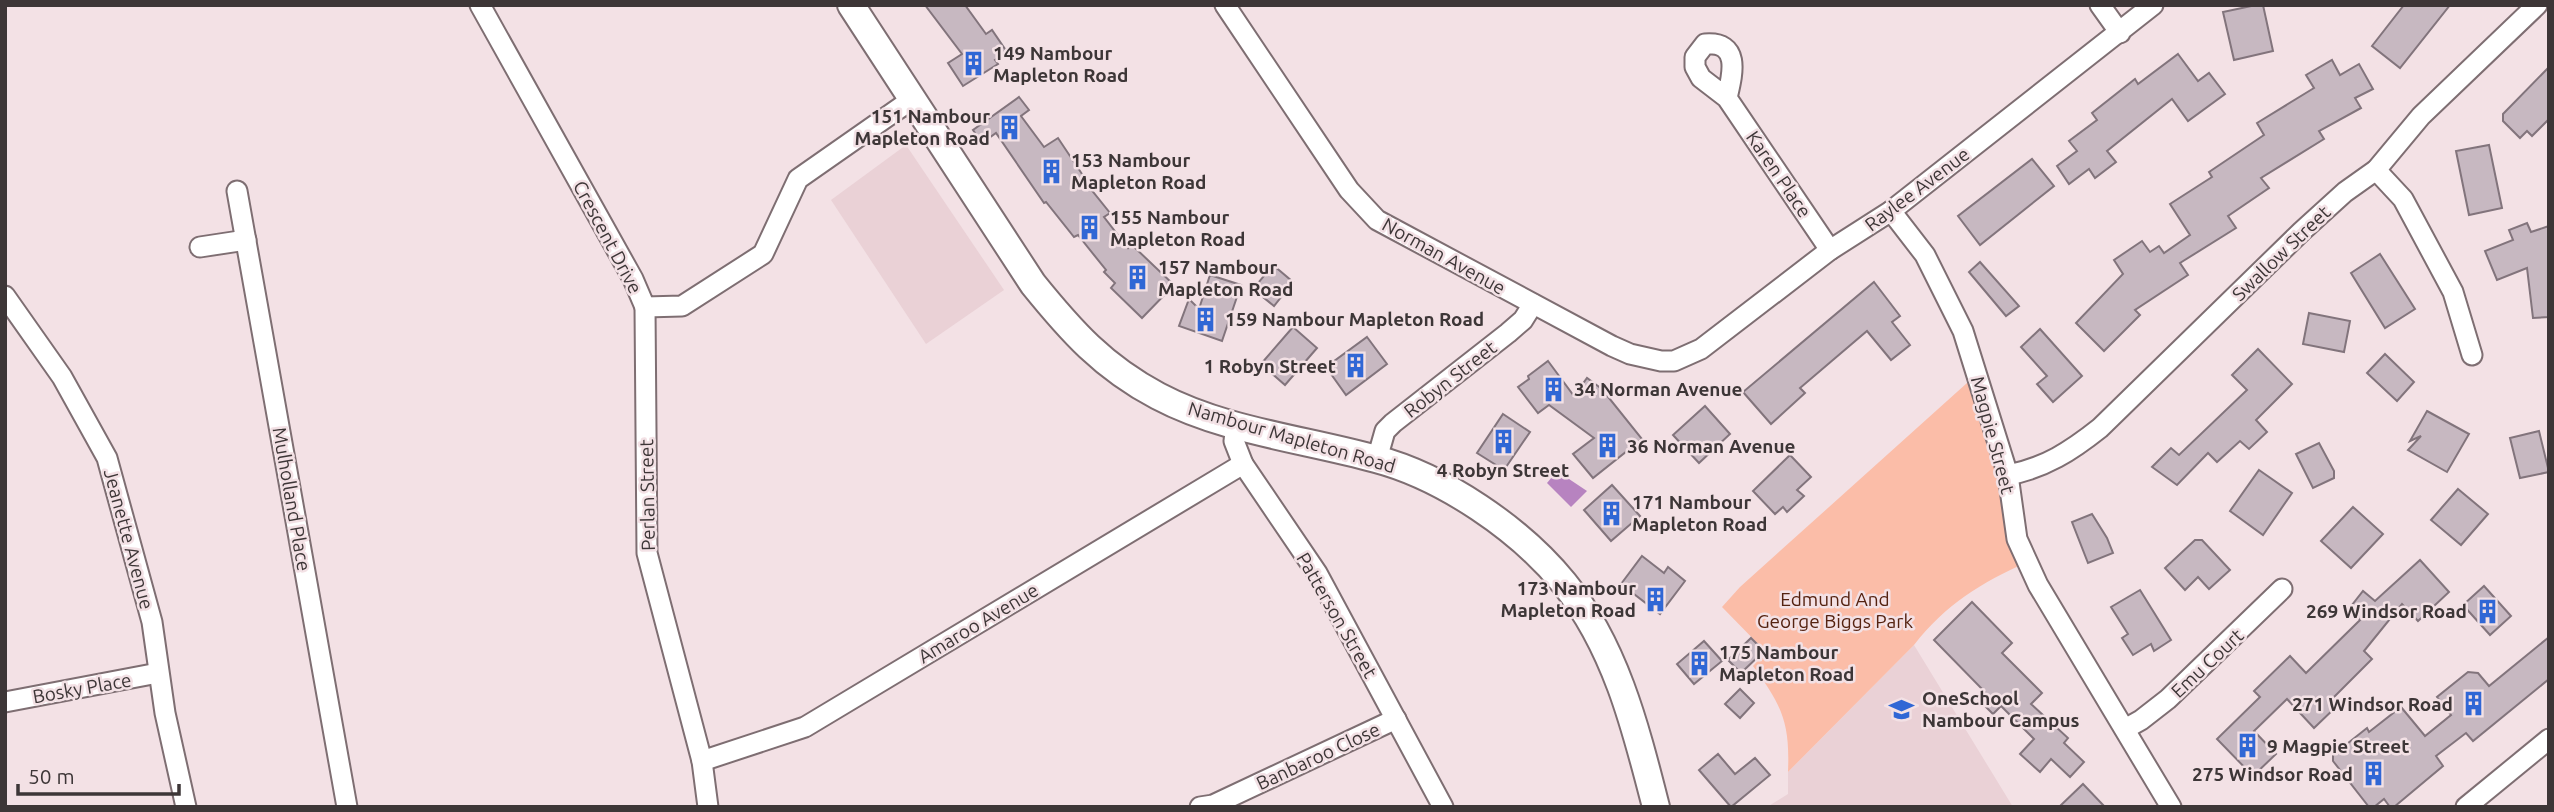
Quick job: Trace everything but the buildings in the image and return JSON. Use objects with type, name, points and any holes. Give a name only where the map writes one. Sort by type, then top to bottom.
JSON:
[{"type":"main road","name":"Nambour Mapleton Road","points":[[851,5],[1033,284],[1082,342],[1103,361],[1158,396],[1190,410],[1236,425],[1395,464],[1460,495],[1523,543],[1565,584],[1600,641],[1622,686],[1656,807]]},
{"type":"street","name":"Crescent Drive","points":[[481,5],[634,279],[645,307],[682,306],[763,254],[798,179],[911,100]]},
{"type":"street","name":"Norman Avenue","points":[[1225,5],[1349,190],[1377,220],[1630,354],[1674,361]]},
{"type":"street","points":[[2100,5],[2120,33]]},
{"type":"street","name":"Raylee Avenue","points":[[1674,361],[1701,349],[1830,250],[1891,211],[2153,5]]},
{"type":"street","name":"Swallow Street","points":[[2008,475],[2029,471],[2050,462],[2072,450],[2100,428],[2302,231],[2345,192],[2376,170],[2421,116],[2537,5]]},
{"type":"street","name":"Karen Place","points":[[1727,98],[1830,250]]},
{"type":"street","points":[[2376,170],[2403,199],[2453,292],[2472,355]]},
{"type":"street","name":"Mulholland Place","points":[[237,191],[347,807]]},
{"type":"street","name":"Magpie Street","points":[[1891,211],[1925,256],[1964,331],[2008,475],[2017,539],[2038,585],[2171,807]]},
{"type":"street","points":[[200,247],[246,240]]},
{"type":"street","name":"Jeanette Avenue","points":[[5,296],[62,377],[107,458],[152,622],[158,673],[187,807]]},
{"type":"street","name":"Robyn Street","points":[[1377,459],[1385,431],[1508,333],[1523,320],[1533,304]]},
{"type":"street","name":"Perlan Street","points":[[645,307],[647,553],[702,761],[708,807]]},
{"type":"street","name":"Patterson Street","points":[[1236,425],[1234,441],[1243,464],[1317,573],[1443,807]]},
{"type":"street","name":"Amaroo Avenue","points":[[702,761],[805,727],[1243,464]]},
{"type":"street","name":"Emu Court","points":[[2125,729],[2168,699],[2282,589]]},
{"type":"street","name":"Bosky Place","points":[[5,702],[158,673]]},
{"type":"street","name":"Banbaroo Close","points":[[1200,807],[1213,805],[1396,719]]},
{"type":"street","points":[[2466,807],[2549,739]]},
{"type":"shaded area","points":[[906,145],[1004,290],[926,344],[831,200]]},
{"type":"shaded area","points":[[1557,471],[1587,491],[1571,507],[1547,483]]},
{"type":"shaded area","name":"OneSchool Nambour Campus","points":[[1914,645],[2013,807],[1767,807],[1788,794],[1788,772]]},
{"type":"green space","name":"Edmund And George Biggs Park","points":[[1977,374],[2027,562],[1994,578],[1952,606],[1788,772],[1787,740],[1782,715],[1771,692],[1753,666],[1766,652],[1722,607],[1740,587]]},
{"type":"place","name":"149 Nambour Mapleton Road","points":[[973,64]]},
{"type":"place","name":"151 Nambour Mapleton Road","points":[[1010,127]]},
{"type":"place","name":"153 Nambour Mapleton Road","points":[[1051,171]]},
{"type":"place","name":"155 Nambour Mapleton Road","points":[[1090,228]]},
{"type":"place","name":"157 Nambour Mapleton Road","points":[[1138,278]]},
{"type":"place","name":"159 Nambour Mapleton Road","points":[[1205,319]]},
{"type":"place","name":"1 Robyn Street","points":[[1356,366]]},
{"type":"place","name":"34 Norman Avenue","points":[[1554,389]]},
{"type":"place","name":"4 Robyn Street","points":[[1503,442]]},
{"type":"place","name":"36 Norman Avenue","points":[[1607,446]]},
{"type":"place","name":"171 Nambour Mapleton Road","points":[[1612,513]]},
{"type":"place","name":"173 Nambour Mapleton Road","points":[[1656,599]]},
{"type":"place","name":"269 Windsor Road","points":[[2487,611]]},
{"type":"place","name":"175 Nambour Mapleton Road","points":[[1699,663]]},
{"type":"place","name":"271 Windsor Road","points":[[2473,704]]},
{"type":"place","name":"OneSchool Nambour Campus","points":[[1902,709]]},
{"type":"place","name":"9 Magpie Street","points":[[2247,746]]},
{"type":"place","name":"275 Windsor Road","points":[[2373,774]]}]
